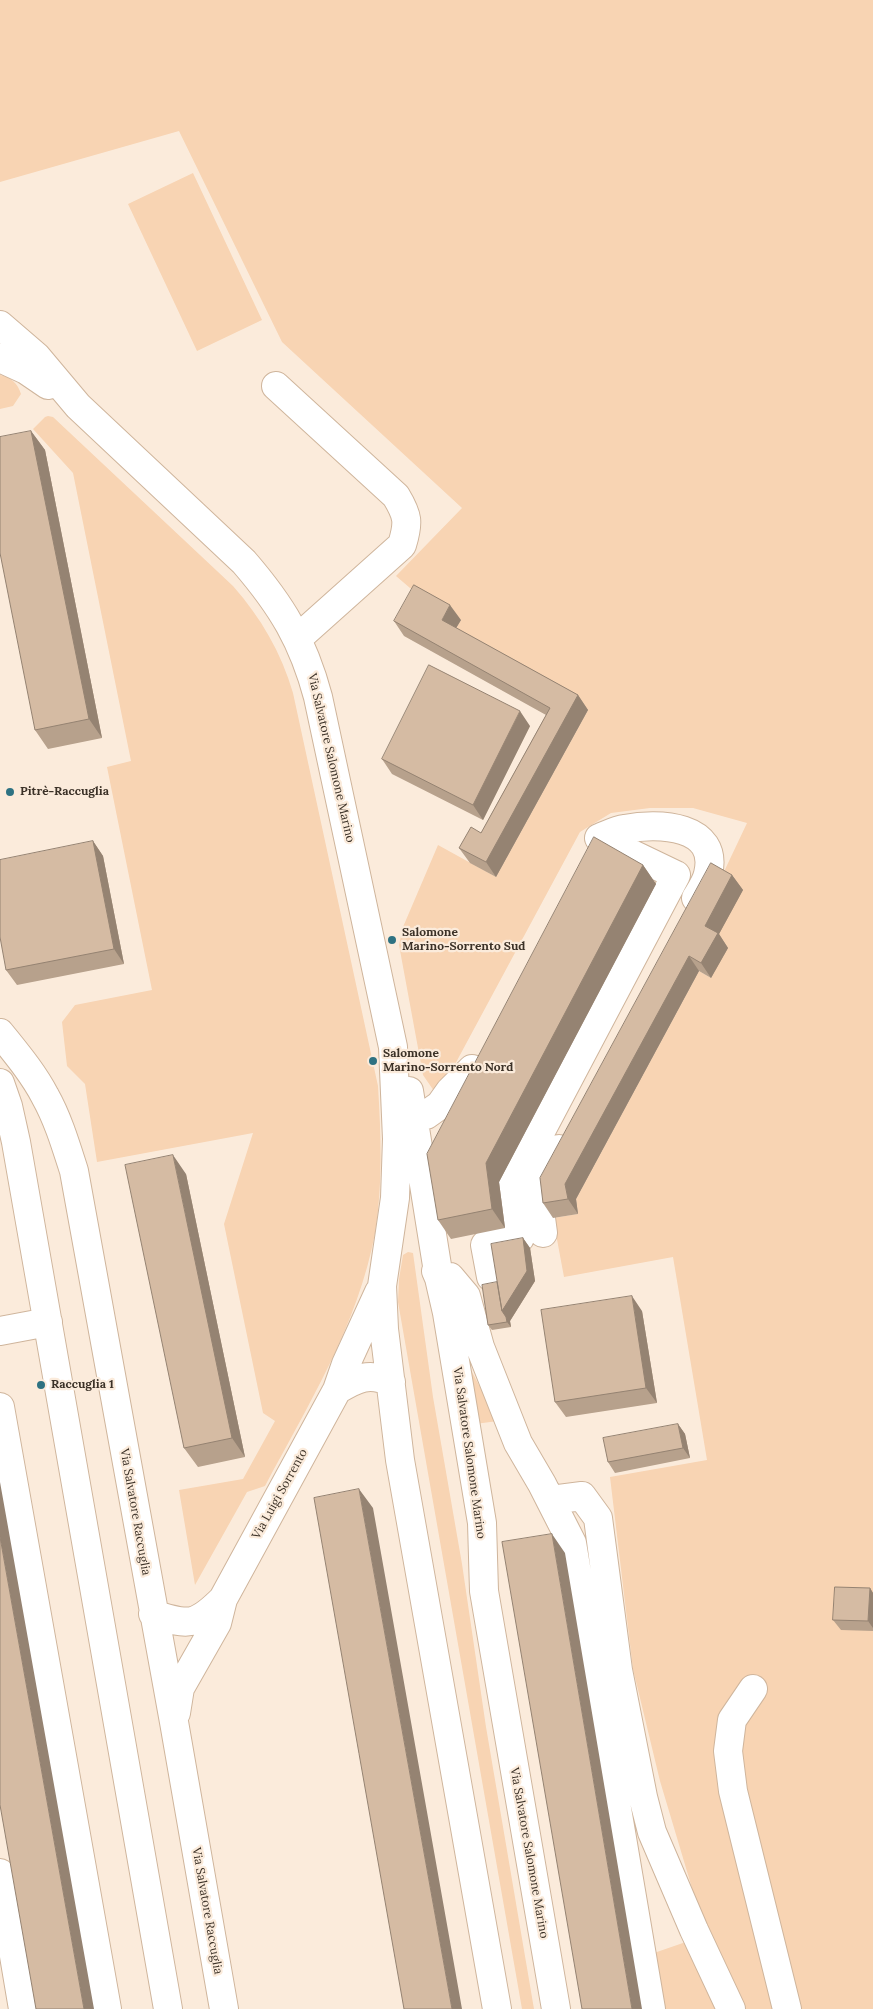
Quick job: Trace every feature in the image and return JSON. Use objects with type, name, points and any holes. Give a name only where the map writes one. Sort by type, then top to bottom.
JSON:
[{"type":"street","points":[[0,325],[36,356],[78,406]]},
{"type":"street","points":[[0,358],[26,370],[78,406]]},
{"type":"street","points":[[276,386],[396,496],[405,511],[408,525],[402,545],[298,638]]},
{"type":"street","name":"Via Salvatore Salomone Marino","points":[[78,406],[244,562],[266,588],[298,638],[310,666],[394,1047],[403,1126],[382,1286],[384,1329],[400,1460],[497,2009]]},
{"type":"street","points":[[585,863],[599,838],[624,829],[657,826],[683,830],[694,835],[705,845],[710,856],[708,877],[684,920]]},
{"type":"street","points":[[491,1277],[485,1245],[520,1238],[512,1186],[676,875],[599,838]]},
{"type":"street","name":"Via Salvatore Raccuglia","points":[[0,1033],[27,1066],[45,1096],[74,1171],[224,2009]]},
{"type":"street","points":[[388,1245],[400,1237],[425,1231],[406,1158],[403,1126],[426,1115],[440,1105],[477,1060],[462,1098],[422,1166]]},
{"type":"street","points":[[0,1083],[8,1106],[16,1142],[168,2009]]},
{"type":"street","points":[[543,1233],[537,1189],[575,1119]]},
{"type":"street","name":"Via Salvatore Salomone Marino","points":[[403,1126],[422,1166],[425,1231],[447,1313],[482,1524],[484,1591],[556,2009]]},
{"type":"street","points":[[439,1278],[450,1277],[466,1296],[480,1347],[518,1443],[551,1500],[572,1543],[651,2009]]},
{"type":"street","name":"Via Luigi Sorrento","points":[[223,1599],[337,1390],[346,1364],[382,1286]]},
{"type":"street","points":[[0,1331],[48,1322]]},
{"type":"street","points":[[337,1390],[358,1379],[370,1376],[379,1377],[391,1382]]},
{"type":"street","points":[[0,1407],[107,2009]]},
{"type":"street","points":[[551,1500],[582,1496],[598,1518],[618,1670],[652,1832],[694,1930],[732,2009]]},
{"type":"street","points":[[153,1614],[173,1621],[195,1621],[206,1615],[223,1599]]},
{"type":"street","points":[[174,1722],[180,1688],[217,1623],[223,1599]]},
{"type":"street","points":[[752,1689],[732,1720],[728,1751],[733,1791],[787,2009]]},
{"type":"street","points":[[0,1873],[23,2009]]},
{"type":"shaded area","points":[[0,0],[873,0],[873,2009],[664,2009],[654,1953],[706,1935],[660,1781],[633,1669],[610,1477],[707,1460],[673,1257],[564,1277],[553,1218],[578,1214],[576,1199],[699,971],[711,978],[721,878],[747,823],[693,808],[650,808],[611,813],[580,832],[446,1081],[434,1091],[423,1075],[399,945],[403,927],[438,845],[496,877],[588,710],[452,635],[461,620],[424,600],[396,576],[462,508],[282,342],[179,131],[0,182]]},
{"type":"shaded area","points":[[193,173],[262,320],[197,351],[128,204]]},
{"type":"shaded area","points":[[0,375],[8,377],[14,382],[21,394],[13,406],[0,409]]},
{"type":"shaded area","points":[[48,416],[53,417],[233,586],[253,610],[276,650],[293,693],[378,1086],[381,1160],[378,1215],[367,1267],[357,1300],[330,1364],[265,1486],[247,1492],[195,1585],[179,1490],[243,1479],[275,1421],[263,1413],[224,1224],[253,1133],[97,1162],[85,1084],[67,1066],[62,1022],[75,1005],[152,990],[107,767],[131,761],[73,473],[33,429]]},
{"type":"shaded area","points":[[408,1252],[413,1253],[433,1397],[534,2009],[522,2009],[398,1302],[403,1255]]},
{"type":"shaded area","points":[[462,1343],[472,1372],[498,1421],[475,1424]]},
{"type":"building","points":[[31,431],[89,719],[35,730],[0,553],[0,437]]},
{"type":"building","points":[[414,585],[450,605],[442,620],[578,695],[486,862],[459,848],[471,827],[481,833],[550,708],[394,621]]},
{"type":"building","points":[[429,665],[520,711],[473,805],[382,759]]},
{"type":"building","points":[[594,837],[643,865],[486,1163],[492,1209],[438,1220],[427,1154]]},
{"type":"building","points":[[93,841],[114,949],[6,970],[0,937],[0,860]]},
{"type":"building","points":[[711,863],[732,875],[705,926],[718,933],[701,963],[689,956],[565,1184],[568,1199],[543,1203],[540,1178]]},
{"type":"building","points":[[173,1155],[232,1438],[184,1448],[125,1165]]},
{"type":"building","points":[[523,1238],[527,1271],[502,1311],[491,1244]]},
{"type":"building","points":[[497,1282],[502,1311],[507,1322],[488,1325],[482,1285]]},
{"type":"building","points":[[632,1296],[646,1388],[555,1402],[541,1310]]},
{"type":"building","points":[[678,1424],[683,1448],[608,1462],[603,1438]]},
{"type":"building","points":[[359,1489],[452,2009],[404,2009],[314,1498]]},
{"type":"building","points":[[552,1534],[632,2009],[582,2009],[502,1542]]},
{"type":"building","points":[[0,1537],[84,2009],[36,2009],[0,1805]]},
{"type":"building","points":[[835,1587],[870,1588],[868,1621],[833,1620]]},
{"type":"place","name":"Pitrè-Raccuglia","points":[[10,792]]},
{"type":"place","name":"Salomone Marino-Sorrento Sud","points":[[392,940]]},
{"type":"place","name":"Salomone Marino-Sorrento Nord","points":[[373,1061]]},
{"type":"place","name":"Raccuglia 1","points":[[41,1385]]}]
